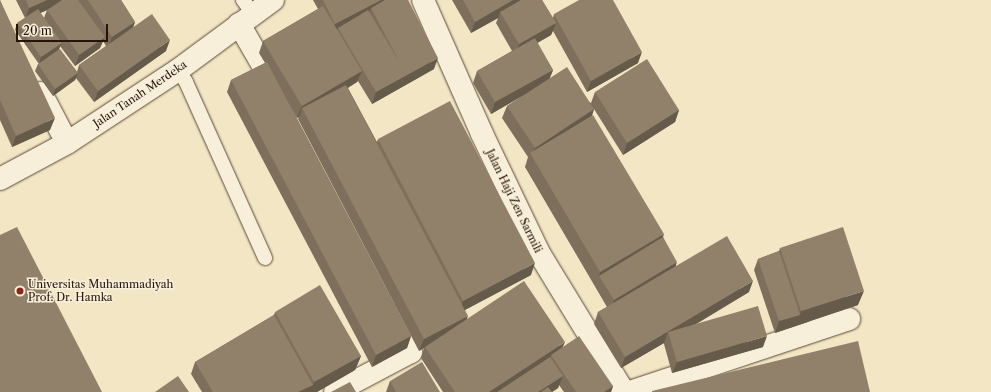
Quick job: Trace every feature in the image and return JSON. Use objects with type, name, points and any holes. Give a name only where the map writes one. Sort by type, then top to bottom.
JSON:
[{"type":"street","name":"Jalan Tanah Merdeka","points":[[0,179],[67,143],[178,70],[245,13],[273,0]]},
{"type":"street","name":"Jalan Haji Zen Sarmili","points":[[423,0],[482,134],[539,253],[624,392]]},
{"type":"street","points":[[245,13],[288,110]]},
{"type":"street","points":[[32,74],[67,143]]},
{"type":"street","points":[[335,392],[412,352],[386,296]]},
{"type":"street","points":[[630,392],[849,320]]},
{"type":"lane","points":[[178,70],[186,82],[264,258]]},
{"type":"building","points":[[0,0],[55,118],[16,136],[0,100]]},
{"type":"building","points":[[26,0],[47,0],[29,8]]},
{"type":"building","points":[[62,0],[78,0],[105,37],[79,55],[47,10]]},
{"type":"building","points":[[88,0],[121,0],[135,22],[112,37]]},
{"type":"building","points":[[323,0],[381,0],[335,24]]},
{"type":"building","points":[[385,0],[408,0],[438,58],[376,92],[338,28],[368,10],[400,63],[371,8]]},
{"type":"building","points":[[463,0],[513,0],[475,22]]},
{"type":"building","points":[[521,0],[542,0],[556,23],[519,44],[500,12]]},
{"type":"building","points":[[579,0],[613,0],[642,52],[591,81],[554,14]]},
{"type":"building","points":[[323,6],[362,71],[302,106],[263,41]]},
{"type":"building","points":[[38,9],[62,43],[41,57],[17,23]]},
{"type":"building","points":[[152,14],[170,40],[98,91],[79,65]]},
{"type":"building","points":[[535,38],[553,70],[495,102],[477,71]]},
{"type":"building","points":[[60,49],[78,73],[55,89],[38,64]]},
{"type":"building","points":[[647,59],[679,110],[627,143],[595,92]]},
{"type":"building","points":[[267,62],[411,336],[376,355],[231,80]]},
{"type":"building","points":[[567,67],[594,109],[535,148],[507,106]]},
{"type":"building","points":[[346,85],[468,316],[424,339],[302,108]]},
{"type":"building","points":[[450,101],[535,263],[463,301],[378,139]]},
{"type":"building","points":[[593,115],[664,234],[600,272],[530,153]]},
{"type":"building","name":"Universitas Muhammadiyah Prof. Dr. Hamka","points":[[17,227],[102,392],[0,392],[0,235]]},
{"type":"building","points":[[843,227],[864,291],[801,311],[780,248]]},
{"type":"building","points":[[727,236],[753,281],[625,357],[598,312]]},
{"type":"building","points":[[663,237],[677,262],[614,300],[599,276]]},
{"type":"building","points":[[779,251],[800,315],[779,321],[758,259]]},
{"type":"building","points":[[524,281],[565,342],[489,392],[455,392],[425,347]]},
{"type":"building","points":[[320,285],[361,356],[314,382],[275,312]]},
{"type":"building","points":[[758,306],[767,336],[677,362],[668,332]]},
{"type":"building","points":[[274,315],[313,385],[298,392],[213,392],[195,362]]},
{"type":"building","points":[[579,336],[613,386],[604,392],[576,392],[551,355]]},
{"type":"building","points":[[858,341],[870,392],[652,392],[652,391]]},
{"type":"building","points":[[550,357],[563,376],[538,392],[497,392]]},
{"type":"building","points":[[422,362],[440,392],[396,392],[390,381]]},
{"type":"building","points":[[178,376],[189,392],[155,392]]},
{"type":"building","points":[[350,382],[356,392],[331,392]]},
{"type":"building","points":[[548,387],[552,392],[541,392]]},
{"type":"place","name":"Universitas Muhammadiyah Prof. Dr. Hamka","points":[[20,291]]}]
